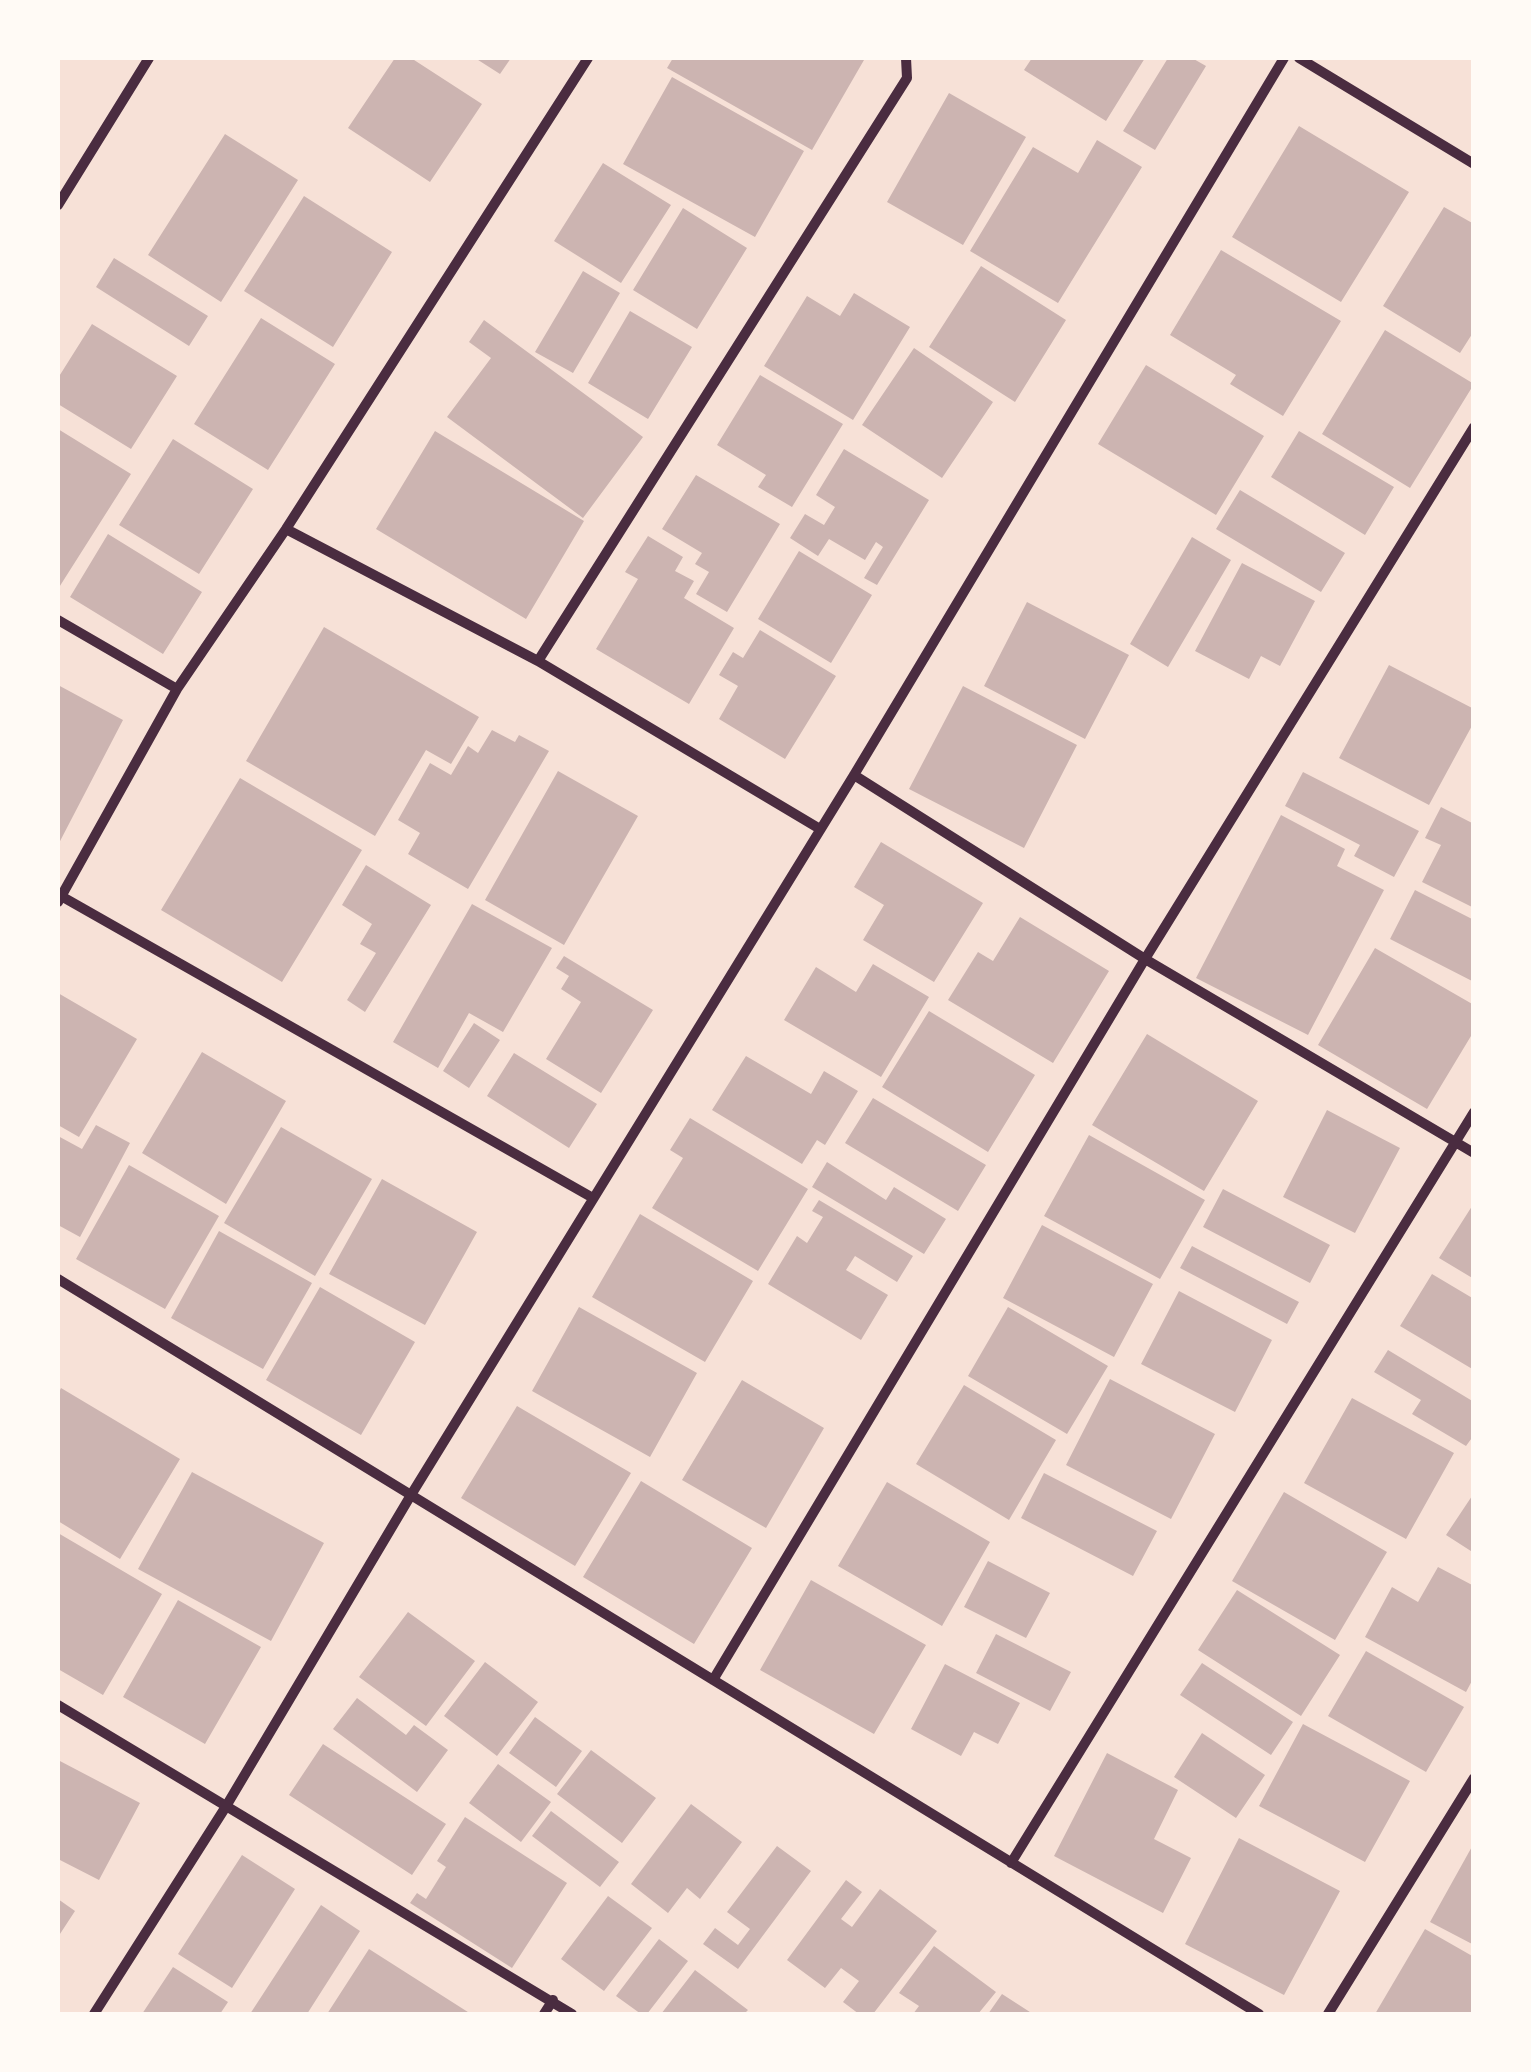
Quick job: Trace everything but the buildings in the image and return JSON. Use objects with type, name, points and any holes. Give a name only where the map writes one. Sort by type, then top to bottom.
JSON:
[{"type":"street","points":[[58,206],[149,58]]},
{"type":"street","points":[[588,58],[286,530],[177,689],[59,899],[593,1198]]},
{"type":"street","points":[[538,661],[907,78],[906,58]]},
{"type":"street","points":[[94,2014],[224,1808],[410,1495],[854,775],[1284,58]]},
{"type":"street","points":[[1298,58],[1474,164]]},
{"type":"street","points":[[713,1680],[1145,960],[1474,427]]},
{"type":"street","points":[[286,530],[538,661],[820,829]]},
{"type":"street","points":[[58,620],[177,689]]},
{"type":"street","points":[[854,775],[1145,960],[1474,1152]]},
{"type":"street","points":[[1011,1863],[1474,1112]]},
{"type":"street","points":[[58,1279],[1259,2014]]},
{"type":"street","points":[[58,1705],[572,2014]]},
{"type":"street","points":[[1328,2014],[1474,1778]]},
{"type":"street","points":[[544,2014],[552,2000]]}]
